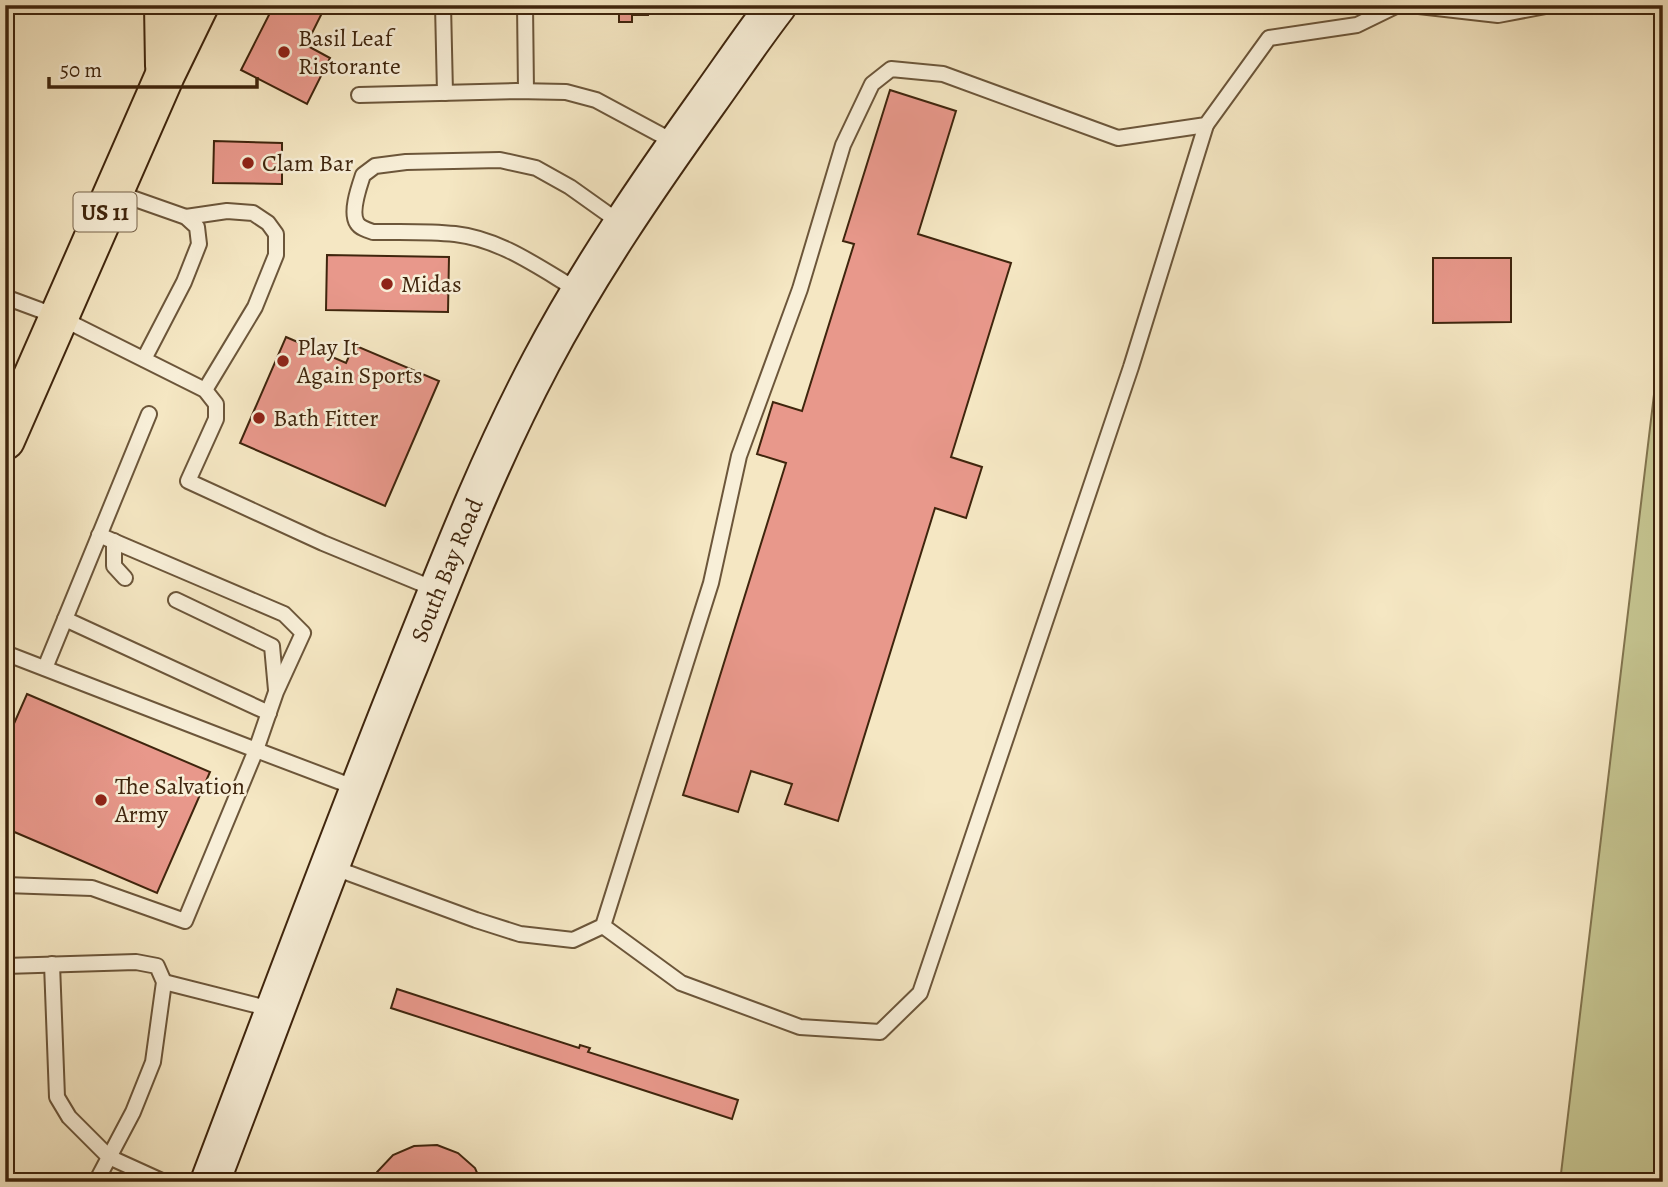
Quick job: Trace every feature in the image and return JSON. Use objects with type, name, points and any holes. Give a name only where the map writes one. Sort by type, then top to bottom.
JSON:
[{"type":"main road","points":[[164,5],[165,75]]},
{"type":"main road","name":"US 11","points":[[5,440],[165,75],[199,5]]},
{"type":"main road","name":"South Bay Road","points":[[210,1182],[359,789],[484,480],[541,363],[581,292],[677,144],[774,7]]},
{"type":"lane","points":[[443,5],[445,93]]},
{"type":"lane","points":[[525,5],[526,91]]},
{"type":"lane","points":[[603,926],[681,983],[800,1027],[880,1032],[920,993],[1131,368],[1206,125],[1269,38],[1357,25],[1398,5]]},
{"type":"lane","points":[[1410,5],[1498,15],[1551,5]]},
{"type":"lane","points":[[331,867],[520,934],[573,940],[603,926],[711,583],[738,456],[800,289],[843,145],[872,84],[891,69],[943,74],[1118,138],[1206,125]]},
{"type":"lane","points":[[359,95],[566,92],[596,100],[677,144]]},
{"type":"lane","points":[[581,292],[509,250],[482,240],[457,234],[373,232],[362,228],[357,223],[355,204],[363,175],[375,166],[406,162],[500,160],[536,168],[570,187],[623,225]]},
{"type":"lane","points":[[114,191],[186,217],[197,227],[200,244],[184,282],[144,359]]},
{"type":"lane","points":[[186,217],[227,211],[253,213],[268,223],[276,234],[276,255],[255,307],[205,390]]},
{"type":"lane","points":[[5,297],[59,317],[205,390],[216,404],[216,419],[188,481],[323,543],[438,590]]},
{"type":"lane","points":[[45,668],[149,414]]},
{"type":"lane","points":[[5,885],[92,888],[185,921],[256,750],[276,692],[303,633],[284,614],[99,535]]},
{"type":"lane","points":[[114,541],[114,566],[125,578]]},
{"type":"lane","points":[[176,600],[272,646],[276,692]]},
{"type":"lane","points":[[65,619],[269,713]]},
{"type":"lane","points":[[5,653],[359,789]]},
{"type":"lane","points":[[5,966],[136,962],[157,966],[164,982],[153,1062],[133,1112],[96,1182]]},
{"type":"lane","points":[[52,964],[57,1097],[69,1117],[109,1157],[164,1182]]},
{"type":"lane","points":[[164,982],[276,1010]]},
{"type":"shaded area","points":[[1663,319],[1663,1182],[1560,1182]]},
{"type":"building","name":"Basil Leaf Ristorante","points":[[274,5],[326,5],[306,45],[330,58],[307,104],[241,70]]},
{"type":"building","points":[[609,5],[648,5],[648,15],[632,15],[632,22],[619,22],[619,14],[609,14]]},
{"type":"building","points":[[890,90],[956,111],[918,234],[1011,263],[951,457],[982,467],[966,518],[935,508],[838,821],[785,804],[792,784],[751,771],[738,812],[683,795],[786,463],[757,454],[773,402],[802,411],[854,244],[843,241]]},
{"type":"building","name":"Clam Bar","points":[[214,141],[282,143],[282,184],[213,183]]},
{"type":"building","name":"Midas","points":[[327,255],[449,257],[448,312],[326,310]]},
{"type":"building","points":[[1433,258],[1511,258],[1511,322],[1433,323]]},
{"type":"building","points":[[286,337],[346,363],[354,345],[439,381],[385,506],[240,443]]},
{"type":"building","name":"The Salvation Army","points":[[27,694],[210,772],[157,893],[5,828],[5,744]]},
{"type":"building","points":[[397,989],[579,1048],[580,1045],[590,1048],[588,1052],[738,1100],[732,1119],[391,1008]]},
{"type":"building","points":[[437,1145],[458,1153],[475,1168],[481,1182],[373,1182],[377,1172],[393,1155],[414,1146]]},
{"type":"place","name":"Basil Leaf Ristorante","points":[[284,52]]},
{"type":"place","name":"Clam Bar","points":[[248,163]]},
{"type":"place","name":"Midas","points":[[387,284]]},
{"type":"place","name":"Play It Again Sports","points":[[283,361]]},
{"type":"place","name":"Bath Fitter","points":[[259,418]]},
{"type":"place","name":"The Salvation Army","points":[[101,800]]}]
